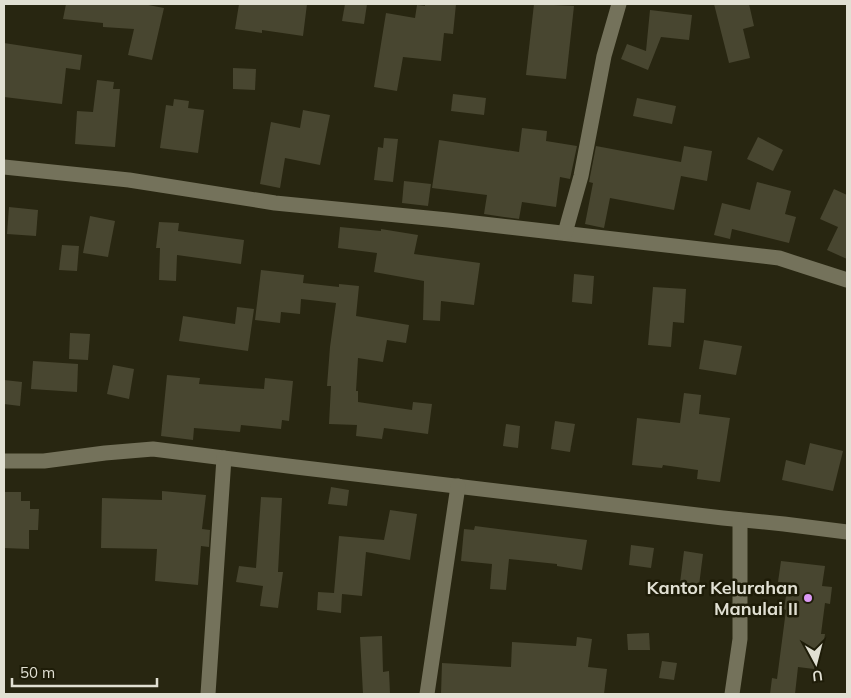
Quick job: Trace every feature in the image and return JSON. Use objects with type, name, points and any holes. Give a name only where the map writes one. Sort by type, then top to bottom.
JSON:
[{"type":"street","points":[[565,233],[581,176],[604,56],[618,4]]},
{"type":"street","points":[[4,167],[129,180],[275,203],[448,220],[779,258],[847,280]]},
{"type":"street","points":[[4,461],[44,461],[153,449],[847,532]]},
{"type":"street","points":[[208,694],[224,458]]},
{"type":"street","points":[[427,694],[458,486]]},
{"type":"street","points":[[732,694],[740,639],[740,520]]},
{"type":"building","points":[[66,4],[143,4],[164,8],[152,60],[128,55],[134,29],[103,27],[103,23],[63,19]]},
{"type":"building","points":[[239,4],[307,4],[303,36],[262,30],[262,33],[235,29]]},
{"type":"building","points":[[345,4],[367,4],[364,24],[342,21]]},
{"type":"building","points":[[425,4],[456,4],[453,34],[444,33],[441,61],[403,57],[397,91],[374,87],[386,13],[415,18],[417,5],[425,6]]},
{"type":"building","points":[[534,4],[574,6],[566,79],[526,75]]},
{"type":"building","points":[[714,4],[749,4],[754,26],[743,29],[750,58],[729,63]]},
{"type":"building","points":[[650,10],[692,15],[689,40],[661,37],[648,70],[621,59],[627,44],[646,51]]},
{"type":"building","points":[[4,43],[82,55],[80,70],[66,68],[62,104],[4,97]]},
{"type":"building","points":[[233,68],[256,69],[255,90],[233,89]]},
{"type":"building","points":[[97,80],[114,82],[113,89],[120,89],[115,147],[75,144],[77,111],[93,112]]},
{"type":"building","points":[[453,94],[486,98],[484,115],[451,111]]},
{"type":"building","points":[[637,98],[676,106],[672,124],[633,116]]},
{"type":"building","points":[[174,99],[189,101],[188,108],[204,110],[198,153],[160,148],[166,105],[173,106]]},
{"type":"building","points":[[303,110],[330,115],[320,165],[285,158],[280,188],[260,184],[271,122],[300,128]]},
{"type":"building","points":[[522,128],[547,131],[546,141],[577,146],[570,179],[560,177],[556,207],[522,202],[519,219],[484,214],[487,195],[432,188],[439,140],[519,152]]},
{"type":"building","points":[[758,137],[783,150],[773,171],[747,159]]},
{"type":"building","points":[[384,138],[398,139],[393,182],[374,180],[378,147],[383,148]]},
{"type":"building","points":[[596,146],[681,162],[684,146],[712,151],[707,181],[681,176],[674,210],[610,198],[604,228],[585,224],[593,183],[589,182]]},
{"type":"building","points":[[404,181],[431,184],[428,206],[402,203]]},
{"type":"building","points":[[757,182],[791,191],[785,214],[796,217],[789,243],[732,229],[730,239],[714,235],[722,203],[750,210]]},
{"type":"building","points":[[834,189],[847,195],[847,259],[827,250],[838,227],[820,219]]},
{"type":"building","points":[[9,207],[38,210],[36,236],[7,234]]},
{"type":"building","points":[[90,216],[115,221],[108,257],[83,253]]},
{"type":"building","points":[[159,222],[179,223],[178,231],[244,240],[241,264],[177,255],[176,281],[159,280],[160,248],[156,248]]},
{"type":"building","points":[[340,227],[381,231],[381,229],[418,235],[414,254],[480,263],[474,305],[441,301],[440,321],[423,320],[424,281],[374,272],[377,253],[338,248]]},
{"type":"building","points":[[62,245],[79,246],[77,271],[59,270]]},
{"type":"building","points":[[261,270],[304,275],[303,283],[339,287],[339,284],[359,286],[356,316],[409,325],[406,343],[387,340],[383,362],[358,358],[356,391],[358,391],[358,402],[412,410],[413,402],[432,404],[428,434],[384,428],[382,439],[356,436],[357,425],[329,424],[331,386],[327,386],[336,303],[301,299],[300,314],[281,312],[280,323],[255,320]]},
{"type":"building","points":[[574,274],[594,276],[592,304],[572,302]]},
{"type":"building","points":[[653,287],[686,289],[684,323],[673,322],[671,347],[648,345]]},
{"type":"building","points":[[237,307],[254,309],[248,351],[179,341],[183,316],[235,324]]},
{"type":"building","points":[[70,333],[90,334],[88,360],[69,359]]},
{"type":"building","points":[[704,340],[742,346],[736,375],[699,369]]},
{"type":"building","points":[[33,361],[78,364],[77,392],[31,389]]},
{"type":"building","points":[[113,365],[134,369],[129,399],[107,394]]},
{"type":"building","points":[[167,375],[200,378],[199,384],[264,389],[265,378],[293,381],[289,421],[282,420],[281,429],[241,425],[240,432],[194,428],[193,440],[161,436]]},
{"type":"building","points":[[4,380],[22,382],[20,406],[4,404]]},
{"type":"building","points":[[684,393],[701,395],[699,414],[730,418],[720,482],[697,479],[698,470],[663,465],[662,468],[632,465],[637,418],[680,423]]},
{"type":"building","points":[[555,421],[575,424],[570,452],[551,449]]},
{"type":"building","points":[[506,424],[520,426],[518,448],[503,446]]},
{"type":"building","points":[[810,443],[843,451],[833,491],[782,480],[786,460],[805,465]]},
{"type":"building","points":[[331,487],[349,490],[347,506],[328,504]]},
{"type":"building","points":[[162,491],[206,495],[202,529],[210,530],[209,547],[201,546],[198,585],[155,581],[157,549],[101,548],[102,498],[162,500]]},
{"type":"building","points":[[4,492],[21,492],[21,501],[30,501],[30,509],[39,509],[38,530],[29,530],[29,549],[4,548]]},
{"type":"building","points":[[261,497],[282,498],[278,572],[283,572],[278,608],[260,606],[263,586],[236,582],[239,566],[256,568]]},
{"type":"building","points":[[390,510],[417,514],[410,560],[366,552],[362,596],[342,594],[341,613],[317,610],[318,592],[334,593],[339,536],[384,540]]},
{"type":"building","points":[[475,526],[587,540],[582,570],[557,566],[557,564],[509,559],[506,590],[490,589],[492,564],[461,561],[464,529],[474,530]]},
{"type":"building","points":[[631,545],[654,548],[651,568],[629,565]]},
{"type":"building","points":[[684,551],[703,554],[698,593],[679,591]]},
{"type":"building","points":[[781,561],[825,566],[822,586],[832,587],[830,604],[825,603],[821,634],[825,634],[822,653],[819,653],[814,669],[798,667],[795,694],[770,694],[772,678],[777,679],[786,610],[784,609],[788,583],[778,582]]},
{"type":"building","points":[[649,633],[650,650],[628,650],[627,634]]},
{"type":"building","points":[[382,636],[383,672],[389,671],[390,694],[363,694],[360,637]]},
{"type":"building","points":[[577,637],[592,639],[588,667],[607,669],[604,694],[441,694],[442,663],[511,667],[512,642],[576,646]]},
{"type":"building","points":[[662,661],[677,663],[674,680],[659,678]]},
{"type":"place","name":"Kantor Kelurahan Manulai II","points":[[808,598]]}]
